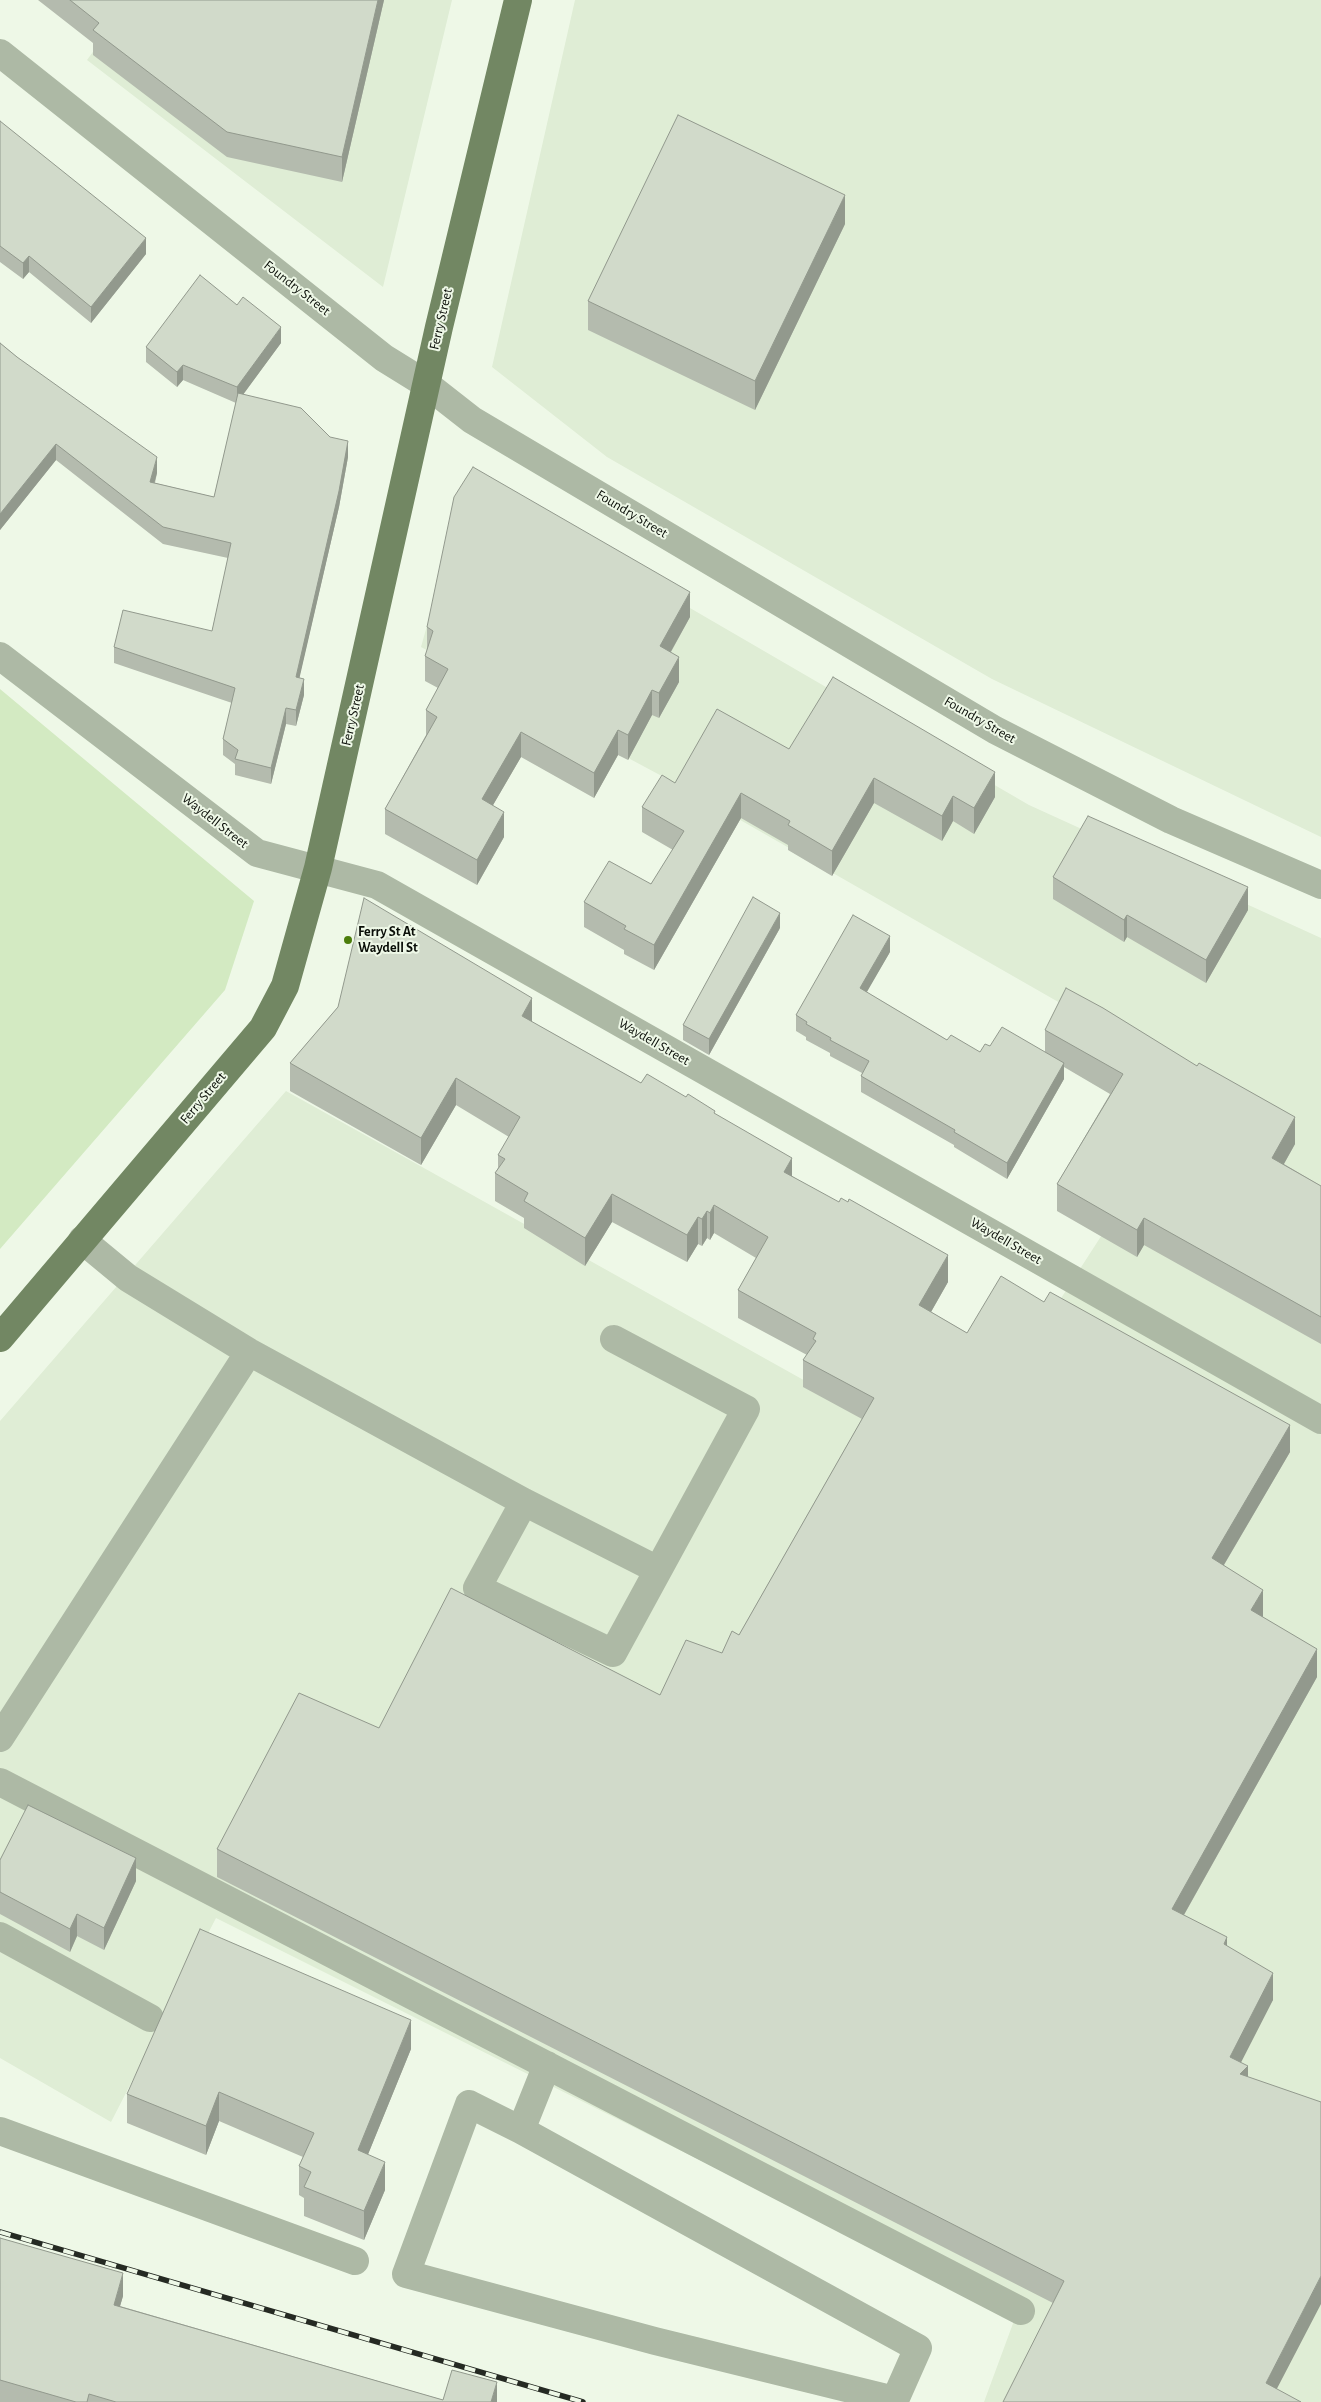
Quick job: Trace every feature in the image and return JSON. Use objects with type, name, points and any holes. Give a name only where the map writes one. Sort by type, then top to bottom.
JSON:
[{"type":"main road","name":"Ferry Street","points":[[0,1338],[263,1028],[286,986],[318,868],[426,384],[518,0]]},
{"type":"street","name":"Foundry Street","points":[[0,53],[384,358],[426,384],[472,420],[995,730],[1171,820],[1321,885]]},
{"type":"street","name":"Waydell Street","points":[[0,656],[257,854],[318,868],[377,885],[1321,1420]]},
{"type":"street","points":[[82,1240],[128,1278],[250,1352],[524,1502],[658,1570]]},
{"type":"street","points":[[524,1502],[476,1588],[614,1653],[746,1409],[614,1339]]},
{"type":"street","points":[[0,1738],[250,1352]]},
{"type":"street","points":[[0,1782],[1021,2311]]},
{"type":"street","points":[[0,1936],[150,2018]]},
{"type":"street","points":[[521,2130],[547,2065]]},
{"type":"street","points":[[469,2104],[521,2130],[918,2348],[895,2400],[635,2336],[406,2274],[469,2104]]},
{"type":"street","points":[[0,2131],[355,2261]]},
{"type":"shaded area","points":[[131,0],[452,0],[383,287],[87,60]]},
{"type":"shaded area","points":[[575,0],[1321,0],[1321,837],[992,679],[607,457],[492,367]]},
{"type":"shaded area","points":[[468,479],[1029,805],[1321,938],[1321,2402],[984,2402],[1015,2318],[216,1918],[111,2122],[0,2058],[0,1421],[286,1091],[954,1464],[1200,1083],[686,789],[421,647]]},
{"type":"green space","points":[[0,689],[254,901],[225,990],[0,1249]]},
{"type":"building","points":[[70,0],[378,0],[342,157],[227,132],[93,30],[99,23]]},
{"type":"building","points":[[678,115],[845,195],[755,381],[588,301]]},
{"type":"building","points":[[0,121],[146,238],[91,307],[29,256],[23,263],[0,246]]},
{"type":"building","points":[[200,275],[237,305],[243,297],[281,327],[237,387],[183,365],[177,372],[146,347]]},
{"type":"building","points":[[0,343],[157,457],[150,482],[214,497],[238,393],[301,408],[330,437],[348,441],[339,491],[296,677],[304,679],[296,710],[286,708],[271,768],[235,759],[238,750],[223,739],[235,688],[114,647],[123,610],[212,631],[231,543],[163,527],[56,444],[0,514]]},
{"type":"building","points":[[473,467],[690,592],[660,646],[679,657],[659,693],[652,690],[628,735],[618,730],[594,773],[521,732],[482,799],[504,812],[477,860],[385,809],[437,717],[426,710],[448,669],[425,656],[433,631],[427,627],[454,497]]},
{"type":"building","points":[[833,677],[995,772],[974,808],[953,796],[942,816],[874,778],[832,851],[788,825],[790,821],[741,793],[654,945],[624,929],[626,926],[584,902],[609,861],[651,884],[684,831],[642,807],[662,775],[675,783],[717,709],[789,749]]},
{"type":"building","points":[[1088,816],[1248,887],[1206,960],[1127,915],[1124,920],[1053,877]]},
{"type":"building","points":[[753,897],[780,913],[709,1039],[683,1025]]},
{"type":"building","points":[[364,898],[532,998],[522,1016],[641,1083],[647,1074],[686,1097],[688,1094],[715,1111],[714,1113],[792,1158],[784,1172],[839,1202],[841,1198],[848,1202],[849,1199],[948,1255],[919,1305],[967,1333],[1001,1276],[1044,1302],[1050,1292],[1290,1425],[1212,1558],[1263,1590],[1251,1610],[1317,1649],[1172,1909],[1227,1937],[1224,1944],[1273,1973],[1230,2057],[1248,2066],[1240,2074],[1321,2102],[1321,2276],[1266,2383],[1301,2402],[1003,2402],[1064,2281],[217,1849],[299,1693],[379,1728],[451,1588],[660,1695],[686,1640],[722,1653],[732,1631],[739,1635],[874,1398],[803,1360],[816,1341],[813,1339],[816,1333],[738,1290],[768,1237],[714,1205],[710,1213],[707,1211],[702,1219],[698,1217],[687,1235],[612,1194],[585,1238],[524,1201],[528,1193],[495,1173],[505,1159],[498,1155],[520,1117],[456,1078],[421,1138],[290,1063],[338,1007]]},
{"type":"building","points":[[853,915],[890,936],[860,988],[947,1040],[951,1035],[980,1052],[985,1044],[990,1046],[1002,1027],[1064,1063],[1007,1163],[954,1132],[955,1130],[861,1076],[869,1061],[830,1040],[831,1038],[806,1024],[807,1022],[796,1015]]},
{"type":"building","points":[[1066,988],[1103,1008],[1197,1066],[1199,1063],[1295,1117],[1272,1158],[1321,1186],[1321,1317],[1144,1218],[1137,1230],[1057,1184],[1123,1074],[1045,1030]]},
{"type":"building","points":[[28,1805],[136,1858],[104,1928],[77,1914],[70,1929],[0,1892],[0,1860]]},
{"type":"building","points":[[200,1929],[411,2020],[358,2150],[385,2162],[364,2211],[304,2187],[311,2172],[299,2166],[314,2133],[219,2092],[206,2126],[127,2094]]},
{"type":"building","points":[[0,2238],[123,2273],[114,2305],[443,2400],[452,2370],[497,2382],[491,2402],[116,2402],[89,2394],[87,2402],[76,2402],[0,2380]]},
{"type":"railway","points":[[0,2232],[583,2402]]},
{"type":"place","name":"Ferry St At Waydell St","points":[[348,940]]}]
